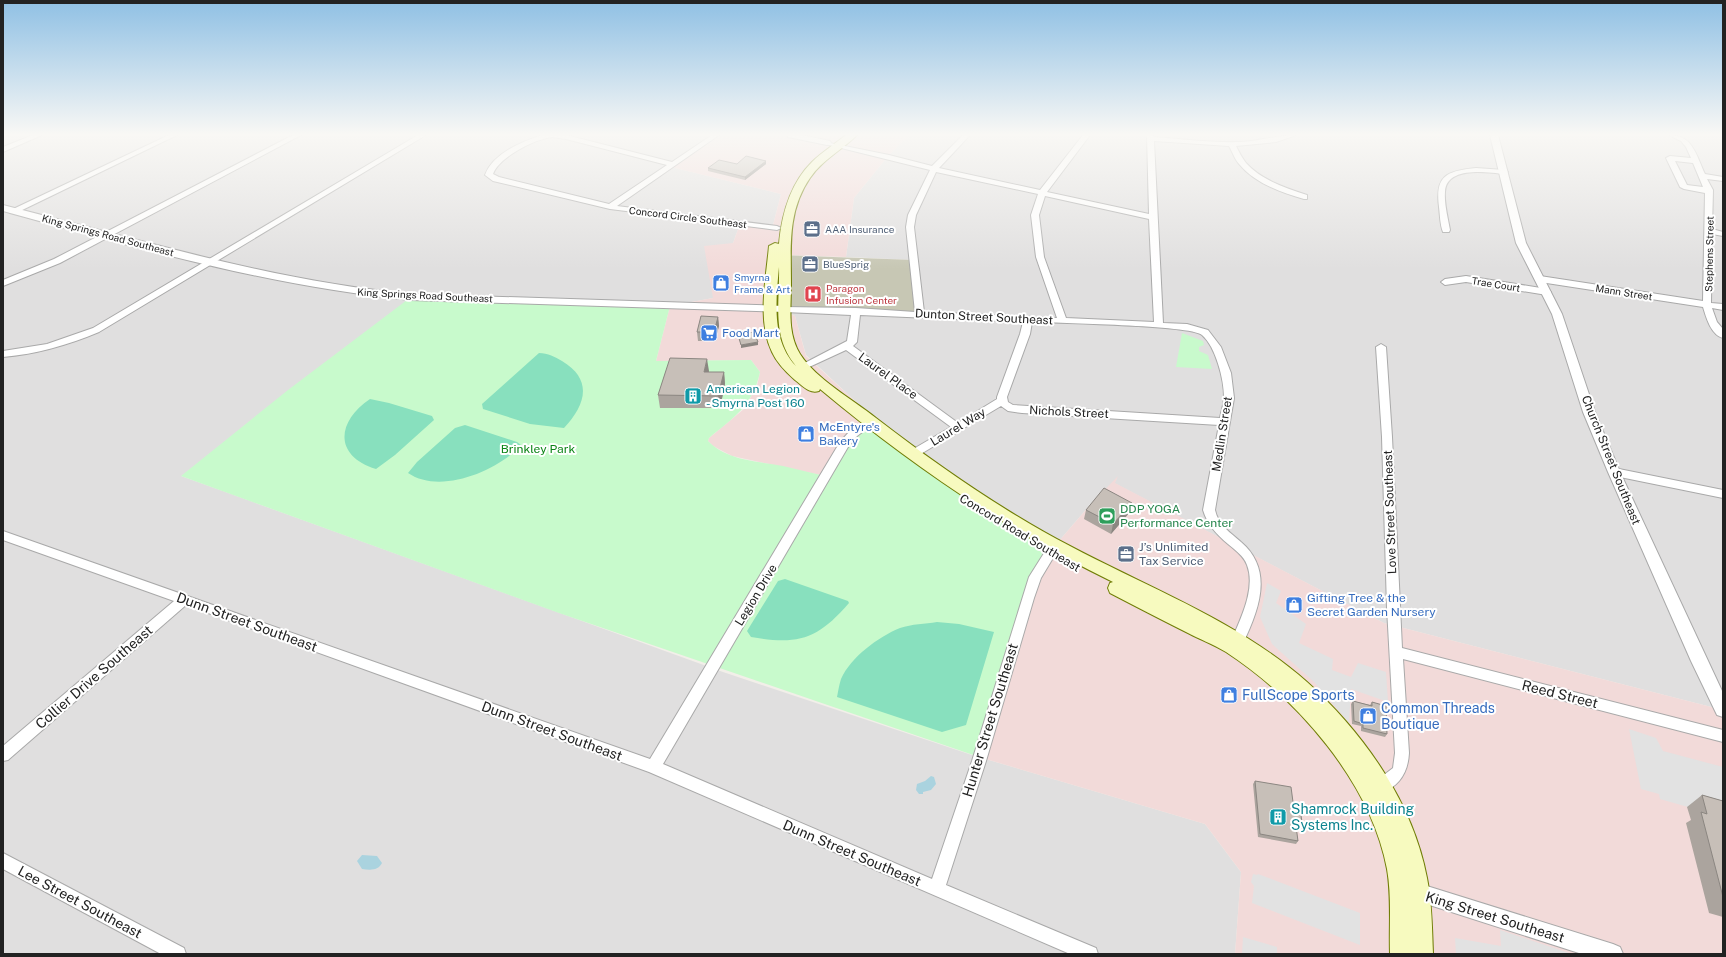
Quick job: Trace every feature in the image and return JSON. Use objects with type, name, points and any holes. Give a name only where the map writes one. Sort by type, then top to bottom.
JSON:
[{"type":"main road","name":"Concord Road Southeast","points":[[797,180],[785,203],[777,228],[778,309],[793,352],[804,366],[844,400],[956,484],[1067,552],[1238,639],[1286,675],[1328,715],[1357,749],[1381,786],[1403,833],[1414,867],[1409,890]]},
{"type":"main road","name":"Concord Road Southeast","points":[[805,180],[797,193],[789,214],[784,242],[778,309],[771,330],[778,352],[784,361],[804,380],[939,484],[1050,554],[1231,647],[1258,665],[1310,713],[1337,744],[1365,785],[1386,831],[1397,866],[1409,890]]},
{"type":"main road","points":[[1401,954],[1409,890]]},
{"type":"main road","points":[[1409,890],[1422,954]]},
{"type":"street","points":[[8,210],[75,180]]},
{"type":"street","points":[[3,283],[57,261],[213,180]]},
{"type":"street","points":[[3,354],[23,353],[47,348],[96,330],[348,180]]},
{"type":"street","name":"Concord Circle Southeast","points":[[498,180],[571,199],[610,207],[777,228]]},
{"type":"street","points":[[610,207],[650,180]]},
{"type":"street","points":[[920,314],[910,227],[912,215],[929,180]]},
{"type":"street","points":[[984,180],[1153,217]]},
{"type":"street","points":[[1052,180],[1042,192],[1035,215],[1040,257],[1062,320]]},
{"type":"street","points":[[1152,180],[1159,325]]},
{"type":"street","points":[[1266,180],[1304,197]]},
{"type":"street","points":[[1445,180],[1443,181],[1441,186],[1441,193],[1446,230]]},
{"type":"street","name":"Church Street Southeast","points":[[1506,180],[1521,243],[1547,292],[1559,319],[1589,412],[1614,472],[1717,690],[1723,710]]},
{"type":"street","points":[[1680,180],[1684,187],[1708,190]]},
{"type":"street","name":"Stephens Street","points":[[1704,180],[1708,190],[1709,291],[1707,304],[1713,323],[1723,335]]},
{"type":"street","name":"King Springs Road Southeast","points":[[8,210],[210,261],[317,285],[390,295],[778,309]]},
{"type":"street","points":[[1708,231],[1723,234]]},
{"type":"street","name":"Trae Court","points":[[1446,282],[1466,279],[1547,292]]},
{"type":"street","name":"Mann Street","points":[[1540,279],[1723,307]]},
{"type":"street","name":"Dunton Street Southeast","points":[[778,309],[856,311],[1159,325]]},
{"type":"street","name":"Laurel Place","points":[[856,311],[852,342],[848,346],[957,427]]},
{"type":"street","points":[[1002,401],[1004,390],[1025,334],[1028,319]]},
{"type":"street","name":"Medlin Street","points":[[1159,325],[1195,329],[1205,332],[1216,347],[1226,373],[1229,386],[1229,398],[1209,510],[1210,517],[1217,527],[1247,555],[1253,564],[1255,572],[1256,581],[1253,594],[1238,639]]},
{"type":"street","points":[[804,366],[848,346]]},
{"type":"street","name":"Love Street Southeast","points":[[1381,348],[1386,423],[1392,592],[1397,652],[1402,753],[1401,768],[1395,777],[1381,786]]},
{"type":"street","name":"Nichols Street","points":[[1002,401],[1008,407],[1022,410],[1225,422]]},
{"type":"street","name":"Laurel Way","points":[[914,454],[1002,401]]},
{"type":"street","name":"Legion Drive","points":[[653,767],[844,445],[853,434],[864,427]]},
{"type":"street","points":[[1614,472],[1723,494]]},
{"type":"street","name":"Dunn Street Southeast","points":[[3,535],[653,767],[1090,954]]},
{"type":"street","name":"Hunter Street Southeast","points":[[937,889],[981,754],[1035,577],[1050,554]]},
{"type":"street","name":"Collier Drive Southeast","points":[[3,755],[184,600]]},
{"type":"street","name":"Reed Street","points":[[1397,652],[1723,736]]},
{"type":"street","name":"Lee Street Southeast","points":[[3,861],[178,954]]},
{"type":"street","name":"King Street Southeast","points":[[1409,890],[1613,954]]},
{"type":"shaded area","points":[[3,180],[723,180],[781,194],[773,225],[741,221],[713,298],[670,306],[181,476],[723,672],[972,755],[1205,824],[1241,872],[1235,954],[3,954]]},
{"type":"shaded area","points":[[723,180],[869,180],[854,198],[846,257],[779,255],[778,309],[795,316],[806,356],[868,413],[1052,549],[1090,505],[1118,476],[1115,483],[1384,623],[1723,710],[1723,954],[1235,954],[1241,872],[1205,824],[979,757],[825,476],[732,456],[713,446],[708,441],[709,438],[744,409],[757,386],[760,372],[751,360],[656,361],[670,306],[713,298],[704,246],[733,243],[741,221],[773,225],[781,194]]},
{"type":"shaded area","points":[[869,180],[1723,180],[1723,710],[1384,623],[1114,483],[1117,479],[1090,505],[1052,549],[868,413],[806,355],[795,316],[778,309],[914,260],[846,257],[854,198]]},
{"type":"shaded area","points":[[779,255],[914,260],[917,315],[846,315],[778,309]]},
{"type":"shaded area","points":[[1267,583],[1281,591],[1276,603],[1306,624],[1299,643],[1333,659],[1332,670],[1351,677],[1358,663],[1386,672],[1388,702],[1351,689],[1349,723],[1314,682],[1272,644],[1260,617]]},
{"type":"shaded area","points":[[1629,729],[1656,738],[1663,751],[1723,767],[1723,817],[1660,799],[1659,794],[1641,789]]},
{"type":"shaded area","points":[[1253,874],[1258,874],[1360,913],[1360,945],[1252,903],[1254,886],[1251,882]]},
{"type":"shaded area","points":[[1500,930],[1572,954],[1456,954],[1455,938],[1501,946]]},
{"type":"shaded area","points":[[1243,937],[1277,947],[1277,954],[1242,954]]},
{"type":"green space","name":"Brinkley Park","points":[[411,297],[670,306],[656,361],[751,360],[760,372],[757,384],[747,403],[734,417],[709,438],[708,441],[716,448],[724,453],[743,459],[783,466],[825,476],[844,445],[867,425],[1052,549],[1041,566],[979,757],[559,613],[181,476],[288,390]]},
{"type":"green space","points":[[1182,333],[1203,341],[1204,345],[1199,347],[1199,351],[1208,355],[1212,369],[1176,367]]},
{"type":"green space","points":[[539,353],[554,357],[572,368],[579,376],[582,385],[583,393],[581,402],[577,411],[564,428],[530,424],[483,409],[482,404]]},
{"type":"green space","points":[[370,399],[432,416],[434,420],[395,455],[376,469],[362,463],[353,456],[347,447],[344,438],[346,428],[351,418],[359,408]]},
{"type":"green space","points":[[465,425],[517,442],[521,445],[511,455],[484,471],[452,481],[436,482],[421,479],[408,473],[417,462],[455,428]]},
{"type":"green space","points":[[785,579],[848,601],[849,603],[827,625],[806,637],[794,640],[782,640],[751,637],[747,631],[778,581]]},
{"type":"green space","points":[[937,622],[959,624],[994,632],[966,725],[942,732],[837,697],[841,679],[851,663],[874,642],[900,628]]},
{"type":"water","points":[[931,776],[934,777],[936,784],[931,790],[923,792],[923,794],[919,794],[916,790],[917,784],[925,781]]},
{"type":"water","points":[[362,855],[377,856],[382,863],[376,869],[362,869],[357,861]]},
{"type":"building","points":[[701,316],[718,317],[714,332],[697,332]]},
{"type":"building","points":[[754,332],[758,342],[741,345],[738,335]]},
{"type":"building","points":[[670,358],[707,359],[704,372],[724,372],[718,396],[658,395]]},
{"type":"building","points":[[1104,488],[1132,503],[1113,524],[1086,510]]},
{"type":"building","name":"Common Threads Boutique","points":[[1353,701],[1372,706],[1372,702],[1386,706],[1387,734],[1363,728],[1363,724],[1354,721]]},
{"type":"building","name":"Shamrock Building Systems Inc.","points":[[1255,781],[1291,787],[1293,802],[1299,803],[1303,828],[1296,826],[1298,841],[1260,834]]},
{"type":"building","points":[[1702,795],[1723,801],[1723,897],[1701,812],[1707,814]]},
{"type":"place","name":"AAA Insurance","points":[[812,229]]},
{"type":"place","name":"BlueSprig","points":[[810,264]]},
{"type":"place","name":"Smyrna Frame & Art","points":[[721,283]]},
{"type":"place","name":"Paragon Infusion Center","points":[[813,294]]},
{"type":"place","name":"Food Mart","points":[[709,333]]},
{"type":"place","name":"American Legion - Smyrna Post 160","points":[[693,396]]},
{"type":"place","name":"McEntyre's Bakery","points":[[806,434]]},
{"type":"place","name":"DDP YOGA Performance Center","points":[[1107,516]]},
{"type":"place","name":"J’s Unlimited Tax Service","points":[[1126,554]]},
{"type":"place","name":"Gifting Tree & the Secret Garden Nursery","points":[[1294,605]]},
{"type":"place","name":"FullScope Sports","points":[[1229,695]]},
{"type":"place","name":"Common Threads Boutique","points":[[1368,716]]},
{"type":"place","name":"Shamrock Building Systems Inc.","points":[[1278,817]]}]
